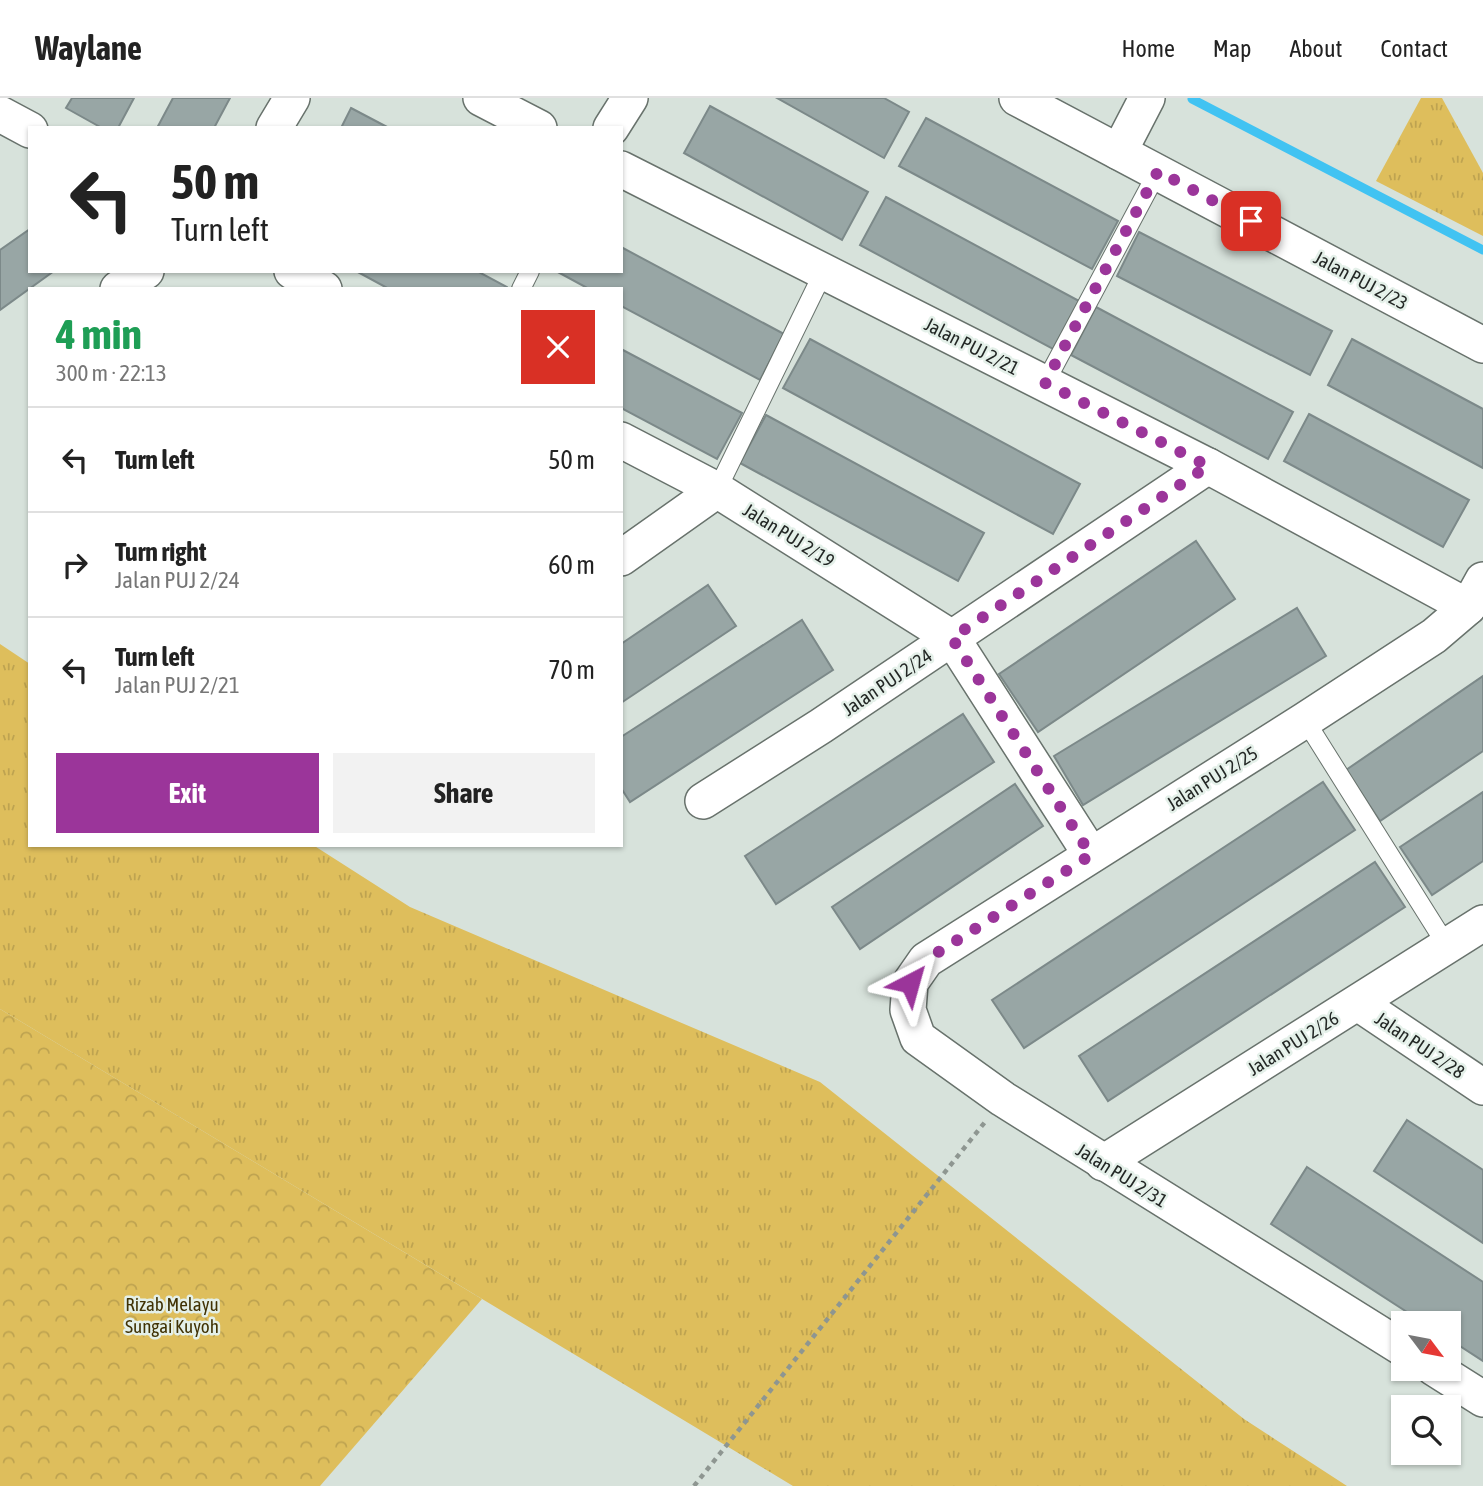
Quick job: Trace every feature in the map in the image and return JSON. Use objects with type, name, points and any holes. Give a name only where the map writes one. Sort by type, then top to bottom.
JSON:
[{"type":"street","points":[[275,126],[292,98]]},
{"type":"street","points":[[481,98],[535,126]]},
{"type":"street","points":[[612,126],[630,98]]},
{"type":"street","name":"Jalan PUJ 2/23","points":[[1017,98],[1483,345]]},
{"type":"street","points":[[1119,152],[1142,108]]},
{"type":"street","points":[[0,114],[28,129]]},
{"type":"street","name":"Jalan PUJ 2/21","points":[[623,171],[1208,466],[1475,593]]},
{"type":"street","points":[[121,287],[143,273]]},
{"type":"street","points":[[296,273],[320,287]]},
{"type":"street","name":"Jalan PUJ 2/19","points":[[623,441],[717,491],[952,638]]},
{"type":"street","name":"Jalan PUJ 2/24","points":[[703,801],[821,726],[1208,466]]},
{"type":"street","points":[[623,557],[717,491]]},
{"type":"street","name":"Jalan PUJ 2/25","points":[[926,960],[1434,636],[1475,593]]},
{"type":"street","points":[[952,638],[1091,855]]},
{"type":"street","name":"Jalan PUJ 2/26","points":[[1103,1163],[1483,923]]},
{"type":"street","name":"Jalan PUJ 2/31","points":[[926,960],[910,983],[908,1010],[918,1038],[1003,1099],[1391,1341]]},
{"type":"street","name":"Jalan PUJ 2/28","points":[[1358,1003],[1483,1087]]},
{"type":"street","points":[[1455,1381],[1483,1399]]},
{"type":"lane","points":[[1045,383],[1158,171]]},
{"type":"lane","points":[[717,491],[824,271]]},
{"type":"lane","points":[[1306,720],[1447,946]]},
{"type":"path","points":[[694,1486],[1003,1099]]},
{"type":"green space","points":[[1421,98],[1442,98],[1483,173],[1483,236],[1376,181]]},
{"type":"green space","points":[[0,644],[28,663],[28,847],[316,847],[410,907],[820,1082],[1244,1419],[1347,1486],[793,1486],[0,1009]]},
{"type":"green space","name":"Rizab Melayu Sungai Kuyoh","points":[[0,1009],[482,1299],[320,1486],[0,1486]]},
{"type":"building","points":[[72,98],[134,98],[119,126],[98,126],[66,108]]},
{"type":"building","points":[[173,98],[230,98],[215,126],[158,126]]},
{"type":"building","points":[[777,98],[884,98],[909,112],[884,158]]},
{"type":"building","points":[[710,106],[868,192],[842,240],[684,153]]},
{"type":"building","points":[[351,108],[385,126],[342,126]]},
{"type":"building","points":[[926,118],[1118,221],[1092,269],[899,166]]},
{"type":"building","points":[[886,197],[1079,301],[1053,349],[860,245]]},
{"type":"building","points":[[28,230],[28,273],[51,273],[28,287],[28,290],[0,310],[0,250]]},
{"type":"building","points":[[1139,232],[1332,331],[1310,375],[1117,276]]},
{"type":"building","points":[[623,248],[784,334],[760,380],[623,307],[623,287],[585,287],[560,273],[623,273]]},
{"type":"building","points":[[360,273],[481,273],[507,287],[385,287]]},
{"type":"building","points":[[1096,307],[1293,412],[1268,459],[1071,355]]},
{"type":"building","points":[[810,339],[1080,484],[1053,534],[783,388]]},
{"type":"building","points":[[1352,339],[1483,409],[1483,468],[1328,385]]},
{"type":"building","points":[[623,350],[742,413],[717,459],[623,409]]},
{"type":"building","points":[[1309,414],[1469,500],[1443,547],[1284,461]]},
{"type":"building","points":[[766,415],[984,533],[958,581],[740,463]]},
{"type":"building","points":[[1196,541],[1235,599],[1038,732],[999,674]]},
{"type":"building","points":[[708,585],[736,626],[623,702],[623,643]]},
{"type":"building","points":[[1297,608],[1326,656],[1083,805],[1054,756]]},
{"type":"building","points":[[802,620],[833,670],[630,802],[623,791],[623,736]]},
{"type":"building","points":[[1483,676],[1483,751],[1380,821],[1346,770]]},
{"type":"building","points":[[963,714],[994,762],[776,904],[745,856]]},
{"type":"building","points":[[1323,782],[1355,830],[1024,1048],[992,1000]]},
{"type":"building","points":[[1015,784],[1043,826],[860,949],[832,907]]},
{"type":"building","points":[[1483,792],[1483,861],[1432,895],[1400,847]]},
{"type":"building","points":[[1375,862],[1405,907],[1108,1101],[1079,1056]]},
{"type":"building","points":[[1407,1120],[1483,1170],[1483,1243],[1374,1171]]},
{"type":"building","points":[[1307,1167],[1483,1282],[1483,1361],[1461,1347],[1461,1311],[1405,1311],[1271,1224]]},
{"type":"waterway","points":[[1192,99],[1483,250]]},
{"type":"route","points":[[910,983],[926,960],[1091,855],[952,638],[1208,466],[1045,383],[1158,171],[1251,221]]}]
